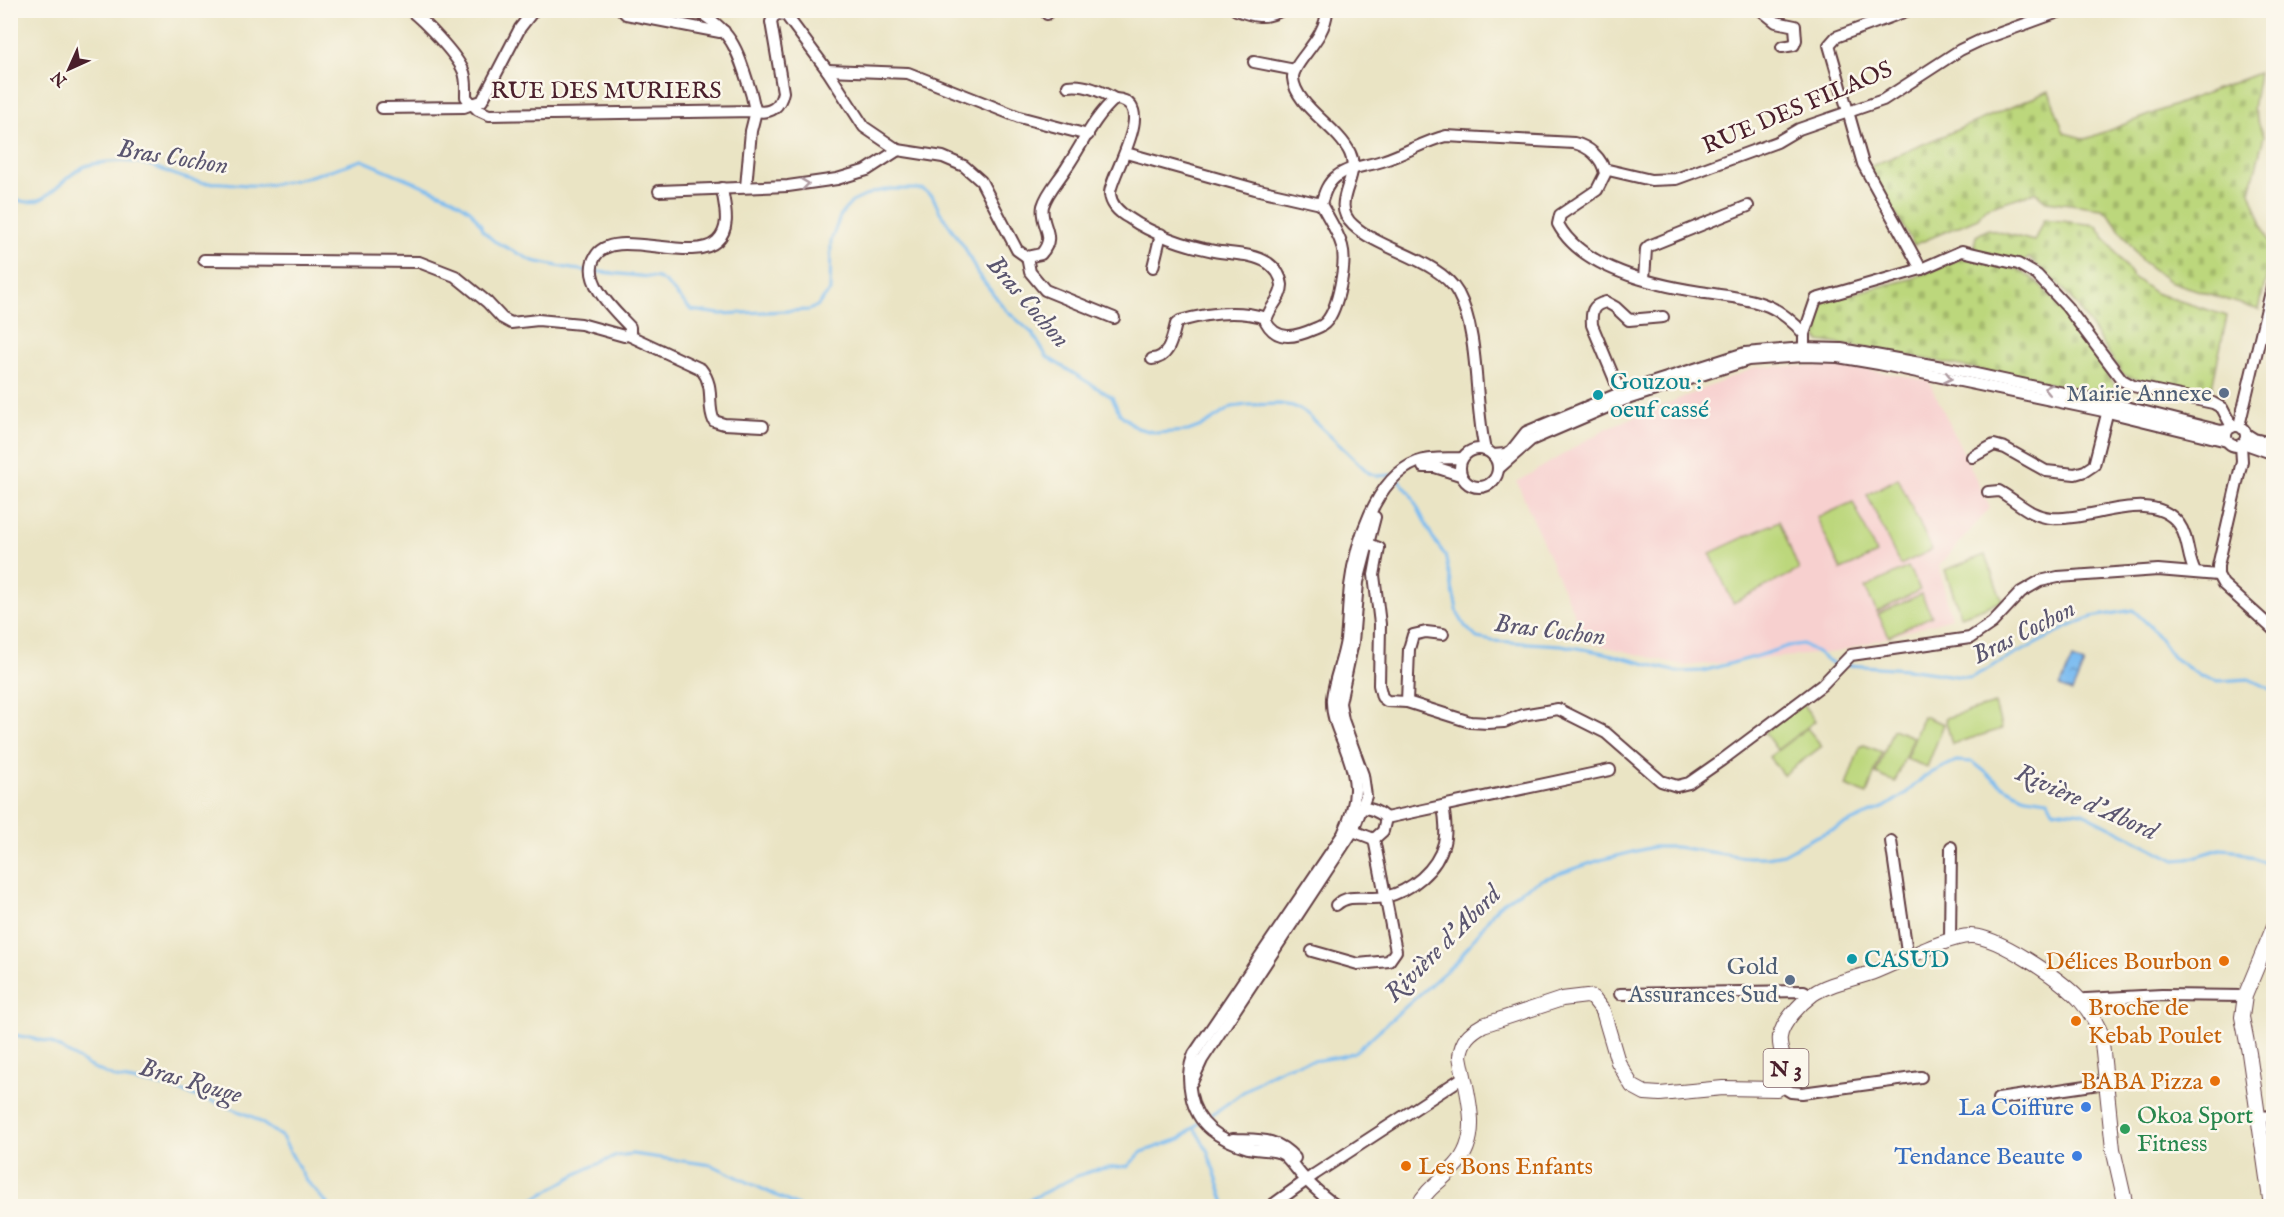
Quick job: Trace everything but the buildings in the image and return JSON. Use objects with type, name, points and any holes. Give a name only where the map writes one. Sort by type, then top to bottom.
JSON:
[{"type":"main road","points":[[2271,1206],[2242,1017],[2245,996],[2272,933]]},
{"type":"main road","name":"N 3","points":[[1418,1206],[1422,1197],[1433,1185],[1455,1167],[1469,1145],[1472,1131],[1461,1048],[1471,1031],[1483,1025],[1579,995],[1593,998],[1603,1011],[1624,1075],[1632,1086],[1645,1093],[1660,1094],[1723,1088],[1777,1089],[1783,1087],[1787,1080],[1780,1052],[1781,1032],[1784,1025],[1811,996],[1825,987],[1856,979],[1950,940],[1971,936],[1998,942],[2059,982],[2081,1001],[2094,1017],[2101,1033],[2113,1149],[2126,1206]]},
{"type":"street","points":[[410,10],[427,25],[463,68],[466,77],[466,98],[472,104],[482,101],[520,28],[534,10]]},
{"type":"street","points":[[622,10],[627,14],[724,31]]},
{"type":"street","points":[[694,10],[709,17],[732,40],[756,111],[764,113],[777,107],[783,92],[771,22],[775,15],[780,13],[788,17],[827,70],[864,127],[898,150],[943,157],[964,166],[981,181],[1017,250],[1027,257],[1030,272],[1046,290],[1114,318]]},
{"type":"street","points":[[1236,10],[1258,17],[1275,15],[1282,10]]},
{"type":"street","points":[[1327,10],[1324,26],[1319,36],[1295,70],[1293,78],[1298,94],[1340,136],[1351,154],[1354,170],[1343,197],[1345,216],[1351,223],[1382,244],[1437,272],[1451,283],[1457,292],[1473,341],[1479,426],[1498,469]]},
{"type":"street","points":[[1761,10],[1776,22],[1795,26],[1794,45],[1782,47]]},
{"type":"street","points":[[1909,10],[1836,37],[1829,45],[1863,164],[1921,269]]},
{"type":"street","name":"RUE DES FILAOS","points":[[1604,169],[1651,180],[1676,179],[1777,142],[1799,129],[1894,95],[1937,63],[1981,40],[2064,10]]},
{"type":"street","points":[[1254,62],[1295,70]]},
{"type":"street","points":[[827,70],[908,73],[1019,117],[1088,135]]},
{"type":"street","points":[[1068,86],[1088,87],[1101,91],[1115,99],[1125,101],[1131,109],[1134,124],[1111,187],[1112,202],[1126,217],[1161,234],[1211,250],[1260,259],[1268,263],[1280,276],[1282,288],[1266,318],[1270,330],[1276,334],[1289,337],[1303,334],[1325,324],[1333,313],[1344,264],[1342,246],[1321,204],[1330,183],[1336,177],[1446,136],[1583,145],[1591,150],[1605,174],[1597,190],[1568,208],[1560,215],[1558,224],[1571,242],[1584,254],[1601,263],[1670,287],[1770,307],[1804,333]]},
{"type":"street","points":[[1027,257],[1041,254],[1048,244],[1048,232],[1042,212],[1043,204],[1088,135],[1115,99]]},
{"type":"street","name":"RUE DES MURIERS","points":[[382,108],[464,107],[472,104],[489,115],[756,111],[751,131],[746,187]]},
{"type":"street","points":[[659,191],[788,186],[837,179],[867,170],[898,150]]},
{"type":"street","points":[[1125,153],[1255,189],[1321,204]]},
{"type":"street","points":[[628,335],[630,327],[599,292],[592,272],[593,260],[599,249],[620,242],[678,248],[713,245],[718,241],[724,229],[727,215],[722,188]]},
{"type":"street","points":[[1644,279],[1646,249],[1649,246],[1749,206]]},
{"type":"street","points":[[1153,267],[1161,234]]},
{"type":"street","points":[[1804,352],[1804,333],[1816,299],[1921,269],[1962,251],[2028,268],[2067,307],[2122,380],[2133,386],[2213,403],[2222,408],[2236,436],[2242,461],[2218,566],[2218,575],[2223,584],[2274,630]]},
{"type":"street","points":[[204,260],[419,262],[455,276],[487,302],[502,318],[511,323],[538,320],[581,324],[622,336],[628,335],[701,369],[709,384],[711,413],[714,421],[724,424],[763,426]]},
{"type":"street","points":[[2236,436],[2274,279]]},
{"type":"street","points":[[1622,396],[1592,325],[1593,309],[1596,305],[1606,302],[1629,320],[1663,317]]},
{"type":"street","points":[[1152,359],[1158,359],[1165,353],[1176,324],[1180,321],[1214,314],[1245,313],[1266,318]]},
{"type":"street","points":[[1351,826],[1357,790],[1346,748],[1334,720],[1332,698],[1346,640],[1350,583],[1387,485],[1394,476],[1418,462],[1466,454],[1505,454],[1526,432],[1622,396],[1748,360],[1804,352],[2109,408],[2274,444]]},
{"type":"street","points":[[1479,426],[1460,464],[1461,475],[1469,485],[1482,487],[1493,481],[1498,469],[1531,440],[1622,396]]},
{"type":"street","points":[[1972,457],[1994,445],[2005,448],[2046,471],[2075,474],[2085,471],[2094,465],[2109,408]]},
{"type":"street","points":[[2236,436],[2274,454]]},
{"type":"street","points":[[1404,469],[1436,467],[1461,475]]},
{"type":"street","points":[[1988,492],[1999,491],[2034,515],[2051,518],[2067,518],[2134,507],[2161,509],[2181,526],[2195,572]]},
{"type":"street","points":[[1365,542],[1379,548],[1374,575],[1380,624],[1380,691],[1387,701],[1407,702],[1470,722],[1488,723],[1503,722],[1522,715],[1558,709],[1606,733],[1661,781],[1677,786],[1689,783],[1822,685],[1851,655],[1970,638],[1992,623],[2021,592],[2040,581],[2138,571],[2195,572],[2218,575]]},
{"type":"street","points":[[1337,1206],[1309,1178],[1285,1147],[1276,1142],[1224,1137],[1213,1132],[1198,1117],[1191,1095],[1192,1082],[1202,1060],[1364,807],[1366,796],[1363,774],[1343,720],[1340,703],[1353,642],[1358,582],[1365,542]]},
{"type":"street","points":[[1407,702],[1409,649],[1413,635],[1426,632],[1443,634]]},
{"type":"street","points":[[1352,810],[1364,807],[1386,818],[1610,770]]},
{"type":"street","points":[[1336,905],[1349,897],[1384,897],[1414,884],[1432,868],[1444,843],[1443,806]]},
{"type":"street","points":[[1374,839],[1383,831],[1386,818]]},
{"type":"street","points":[[1351,826],[1374,839]]},
{"type":"street","points":[[1312,951],[1358,964],[1389,961],[1396,951],[1374,839]]},
{"type":"street","points":[[1891,841],[1908,958]]},
{"type":"street","points":[[1950,940],[1951,847]]},
{"type":"street","points":[[1620,994],[1804,990],[1811,996]]},
{"type":"street","points":[[2081,1001],[2162,995],[2245,996]]},
{"type":"street","points":[[1783,1087],[1791,1092],[1802,1093],[1921,1077]]},
{"type":"street","points":[[1271,1206],[1309,1178],[1464,1079]]},
{"type":"street","points":[[1998,1099],[2106,1083]]},
{"type":"street","points":[[2257,1117],[2274,1116]]},
{"type":"shaded area","points":[[1844,365],[1929,381],[1990,508],[1939,566],[1951,618],[1838,652],[1686,666],[1586,642],[1517,482],[1607,428],[1757,367]]},
{"type":"green space","points":[[2259,73],[2253,109],[2264,136],[2250,192],[2272,251],[2259,310],[2169,281],[2142,261],[2102,208],[2046,201],[2035,192],[1985,208],[1978,218],[1914,245],[1869,167],[2049,91],[2064,133],[2086,139]]},
{"type":"green space","points":[[2044,219],[2096,225],[2132,276],[2155,293],[2227,316],[2210,397],[2128,377],[2122,373],[2078,307],[2061,286],[2029,258],[2023,262],[1973,250],[1976,236],[1988,229],[2034,241]]},
{"type":"green space","points":[[1962,258],[2008,267],[2035,280],[2061,308],[2118,391],[2113,396],[1884,351],[1819,341],[1814,329],[1814,317],[1819,307],[1829,299],[1911,279]]},
{"type":"green space","points":[[1898,478],[1932,550],[1900,565],[1867,495]]},
{"type":"green space","points":[[1853,502],[1877,554],[1841,570],[1817,518]]},
{"type":"green space","points":[[1779,521],[1799,570],[1733,603],[1710,553]]},
{"type":"green space","points":[[1985,555],[2002,601],[1961,616],[1945,570]]},
{"type":"green space","points":[[1908,567],[1920,590],[1877,612],[1865,588]]},
{"type":"green space","points":[[1921,594],[1932,616],[1889,636],[1878,614]]},
{"type":"green space","points":[[1802,703],[1815,721],[1777,750],[1764,732]]},
{"type":"green space","points":[[1995,704],[2002,729],[1952,744],[1945,718]]},
{"type":"green space","points":[[1923,716],[1944,724],[1927,767],[1906,759]]},
{"type":"green space","points":[[1807,728],[1822,746],[1783,775],[1769,757]]},
{"type":"green space","points":[[1893,729],[1913,737],[1895,782],[1876,774]]},
{"type":"green space","points":[[1864,745],[1882,752],[1867,794],[1846,786],[1860,747]]},
{"type":"water","points":[[2072,659],[2084,664],[2072,692],[2060,687]]},
{"type":"waterway","name":"Bras Cochon","points":[[10,196],[23,201],[34,201],[45,197],[82,168],[108,162],[145,164],[203,183],[259,185],[302,178],[362,160],[452,198],[470,210],[482,230],[494,241],[533,261],[572,269],[658,278],[666,283],[691,310],[720,314],[809,310],[817,306],[830,291],[831,241],[841,214],[852,202],[874,192],[891,189],[922,189],[932,195],[940,212],[965,248],[977,273],[1005,309],[1033,334],[1047,357],[1112,397],[1120,414],[1137,428],[1157,433],[1188,431],[1204,425],[1232,407],[1280,404],[1293,406],[1306,413],[1369,473],[1377,476],[1392,475]]},
{"type":"waterway","name":"Bras Cochon","points":[[1397,478],[1410,493],[1434,540],[1445,555],[1458,614],[1465,626],[1477,638],[1561,645],[1605,653],[1677,672],[1703,671],[1788,646],[1803,644],[1837,666]]},
{"type":"waterway","name":"Bras Cochon","points":[[1847,665],[1907,669],[1970,678],[2068,627],[2092,617],[2133,610],[2151,627],[2173,657],[2200,676],[2218,681],[2249,679],[2274,691]]},
{"type":"waterway","name":"Rivière d'Abord","points":[[1204,1119],[1280,1069],[1356,1051],[1458,960],[1498,906],[1541,880],[1600,860],[1653,847],[1676,847],[1744,857],[1784,854],[1811,839],[1885,807],[1905,794],[1925,776],[1956,761],[1973,762],[2000,784],[2014,792],[2026,797],[2048,800],[2053,810],[2083,813],[2175,860],[2188,859],[2220,849],[2234,850],[2274,867]]},
{"type":"waterway","name":"Bras Rouge","points":[[10,1034],[50,1042],[89,1066],[116,1078],[167,1087],[253,1117],[282,1137],[305,1179],[329,1206]]},
{"type":"waterway","name":"Rivière d'Abord","points":[[1017,1206],[1077,1176],[1098,1169],[1128,1166],[1142,1152],[1180,1139],[1199,1123]]},
{"type":"waterway","points":[[1195,1129],[1207,1150],[1226,1206]]},
{"type":"waterway","name":"Rivière d'Abord","points":[[514,1206],[534,1199],[584,1170],[617,1156],[632,1154],[712,1165],[798,1206]]},
{"type":"place","name":"Mairie Annexe","points":[[2224,393]]},
{"type":"place","name":"Gouzou : oeuf cassé","points":[[1598,395]]},
{"type":"place","name":"CASUD","points":[[1852,959]]},
{"type":"place","name":"Délices Bourbon","points":[[2224,961]]},
{"type":"place","name":"Gold Assurances Sud","points":[[1790,980]]},
{"type":"place","name":"Broche de Kebab Poulet","points":[[2076,1021]]},
{"type":"place","name":"BABA Pizza","points":[[2215,1081]]},
{"type":"place","name":"La Coiffure","points":[[2086,1107]]},
{"type":"place","name":"Okoa Sport Fitness","points":[[2125,1129]]},
{"type":"place","name":"Tendance Beaute","points":[[2077,1156]]},
{"type":"place","name":"Les Bons Enfants","points":[[1406,1166]]}]
